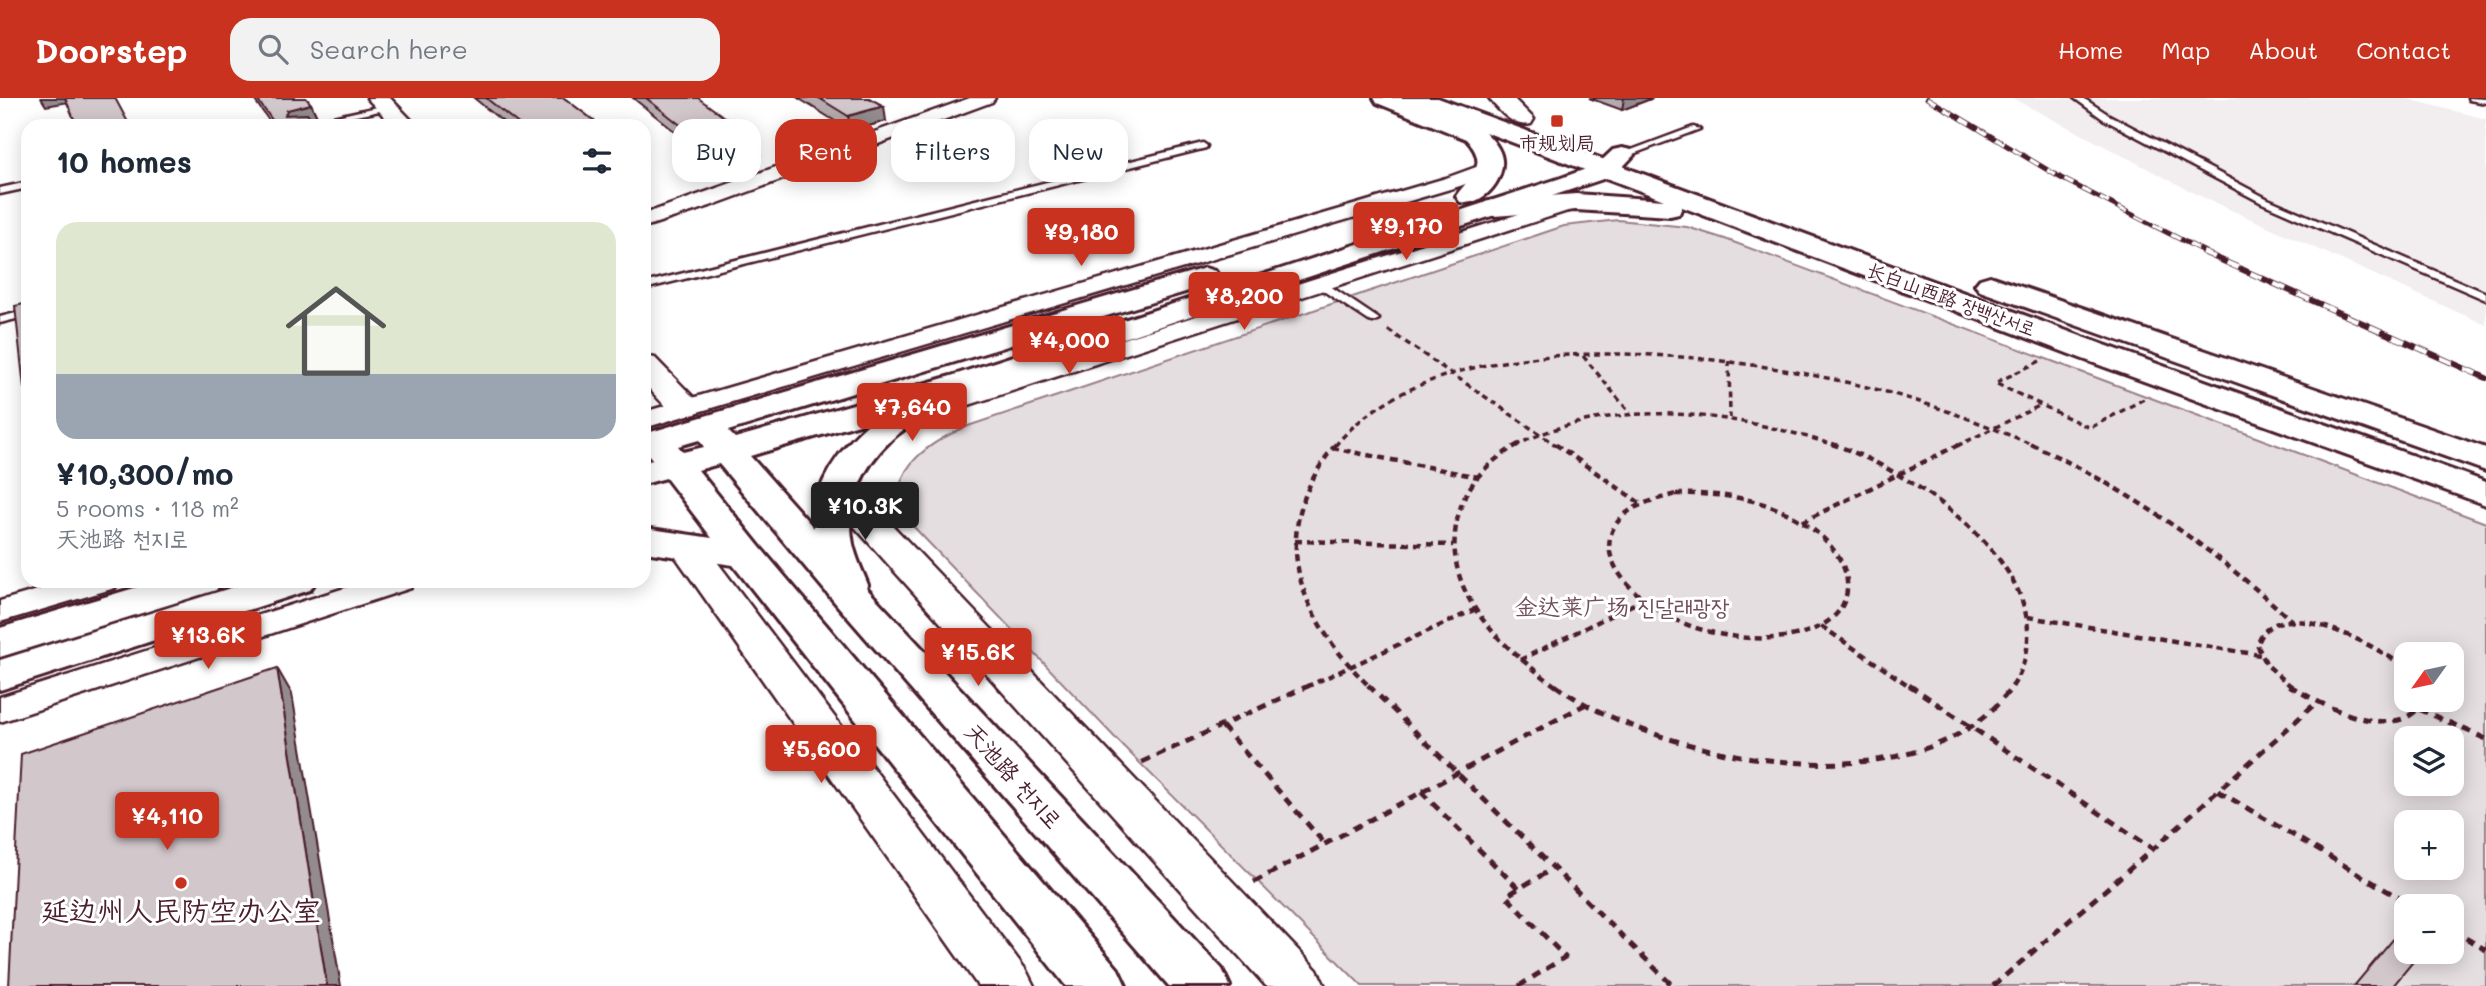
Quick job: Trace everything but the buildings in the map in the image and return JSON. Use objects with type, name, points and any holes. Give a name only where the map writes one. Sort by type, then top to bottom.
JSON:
[{"type":"main road","points":[[1385,98],[1475,134],[1486,145],[1491,156],[1490,168],[1479,188],[1482,202]]},
{"type":"main road","points":[[1417,98],[1577,159],[1614,162]]},
{"type":"main road","name":"长白山西路 장백산서로","points":[[1467,98],[1523,119],[1614,162],[2486,494]]},
{"type":"main road","points":[[852,597],[834,543],[834,511],[839,489],[849,465],[874,437],[905,412],[963,383],[1482,202],[1577,159]]},
{"type":"main road","points":[[1099,986],[745,555],[653,449],[706,429],[1614,162]]},
{"type":"main road","points":[[1482,202],[1650,205],[1761,216]]},
{"type":"main road","name":"长白山西路 장백산서로","points":[[1761,216],[2486,460]]},
{"type":"main road","points":[[706,429],[963,383]]},
{"type":"main road","name":"天池路 천지로","points":[[706,429],[852,597],[1203,986]]},
{"type":"main road","points":[[665,543],[745,555]]},
{"type":"main road","points":[[0,643],[179,588]]},
{"type":"main road","points":[[0,675],[274,588]]},
{"type":"street","points":[[651,219],[704,202],[986,98]]},
{"type":"street","name":"长白山西路 장백산서로","points":[[1500,98],[1523,119]]},
{"type":"street","points":[[382,102],[399,119]]},
{"type":"street","points":[[706,429],[1490,168]]},
{"type":"street","points":[[898,419],[1576,202]]},
{"type":"street","name":"天池路 천지로","points":[[651,372],[706,429]]},
{"type":"street","points":[[839,489],[1299,986]]},
{"type":"street","points":[[665,543],[1008,986]]},
{"type":"street","points":[[0,612],[81,588]]},
{"type":"street","points":[[0,710],[378,588]]},
{"type":"lane","points":[[2078,98],[2106,117],[2265,201],[2486,297]]},
{"type":"lane","points":[[2472,98],[2486,101]]},
{"type":"lane","points":[[322,119],[382,102]]},
{"type":"lane","points":[[1614,162],[1696,129]]},
{"type":"lane","points":[[651,284],[1203,146]]},
{"type":"lane","points":[[0,191],[21,186]]},
{"type":"lane","points":[[1320,284],[1373,319]]},
{"type":"lane","points":[[0,320],[21,315]]},
{"type":"path","points":[[1373,319],[1641,504]]},
{"type":"path","points":[[1673,986],[1350,667],[1315,624],[1296,561],[1295,541],[1301,506],[1314,476],[1332,448],[1358,421],[1396,395],[1453,374],[1522,360],[1583,356],[1636,355],[1728,361],[1847,383],[1900,397],[1992,429],[2090,473],[2144,504],[2222,559],[2294,623]]},
{"type":"path","points":[[1583,356],[1630,414]]},
{"type":"path","points":[[2044,359],[1995,383],[2090,428],[2145,399]]},
{"type":"path","points":[[1728,361],[1730,418]]},
{"type":"path","points":[[1801,522],[2042,405]]},
{"type":"path","points":[[1669,413],[1730,418],[1773,427],[1828,443],[1898,475],[1938,499],[1985,541],[2009,576],[2028,617],[2024,662],[2014,685],[1998,706],[1971,727],[1941,743],[1900,755],[1854,762],[1804,764],[1751,759],[1698,748],[1648,733],[1559,689],[1520,660],[1498,639],[1476,610],[1465,591],[1457,568],[1453,545],[1455,521],[1462,499],[1478,477],[1501,456],[1540,434],[1570,424],[1630,414],[1669,413]]},
{"type":"path","points":[[1332,448],[1478,477]]},
{"type":"path","points":[[1676,494],[1727,496],[1770,507],[1801,522],[1831,546],[1845,568],[1848,579],[1846,600],[1840,610],[1821,626],[1791,636],[1734,637],[1684,623],[1642,600],[1629,589],[1613,566],[1608,543],[1616,523],[1641,504],[1676,494]]},
{"type":"path","points":[[1295,541],[1453,545]]},
{"type":"path","points":[[1520,660],[1642,600]]},
{"type":"path","points":[[1134,765],[1476,610]]},
{"type":"path","points":[[2028,617],[2260,655]]},
{"type":"path","points":[[2394,658],[2358,637],[2318,625],[2277,625],[2265,631],[2258,640],[2260,655],[2278,679],[2316,703],[2347,714],[2374,719],[2406,717],[2414,712]]},
{"type":"path","points":[[1821,626],[2153,849]]},
{"type":"path","points":[[1993,986],[2153,849],[2316,703]]},
{"type":"path","points":[[1250,884],[1586,704]]},
{"type":"path","points":[[2426,712],[2486,739]]},
{"type":"path","points":[[1222,726],[1325,844]]},
{"type":"path","points":[[2218,791],[2394,895]]},
{"type":"path","points":[[1421,792],[1519,889]]},
{"type":"path","points":[[1519,986],[1564,957],[1506,896],[1554,868]]},
{"type":"path","points":[[2464,937],[2486,950]]},
{"type":"shaded area","points":[[2012,98],[2404,98],[2486,119],[2486,325],[2202,197]]},
{"type":"green space","name":"金达莱广场 진달래광장","points":[[1618,220],[1687,227],[1725,239],[2486,523],[2486,986],[1362,986],[1123,746],[911,524],[902,507],[900,491],[903,476],[911,463],[923,452],[968,426],[1564,226]]},
{"type":"railway","points":[[1927,98],[2061,178],[2207,253]]},
{"type":"railway","points":[[2203,252],[2486,378]]},
{"type":"place","name":"市规划局","points":[[1557,121]]},
{"type":"place","name":"延边州人民防空办公室","points":[[181,883]]}]
